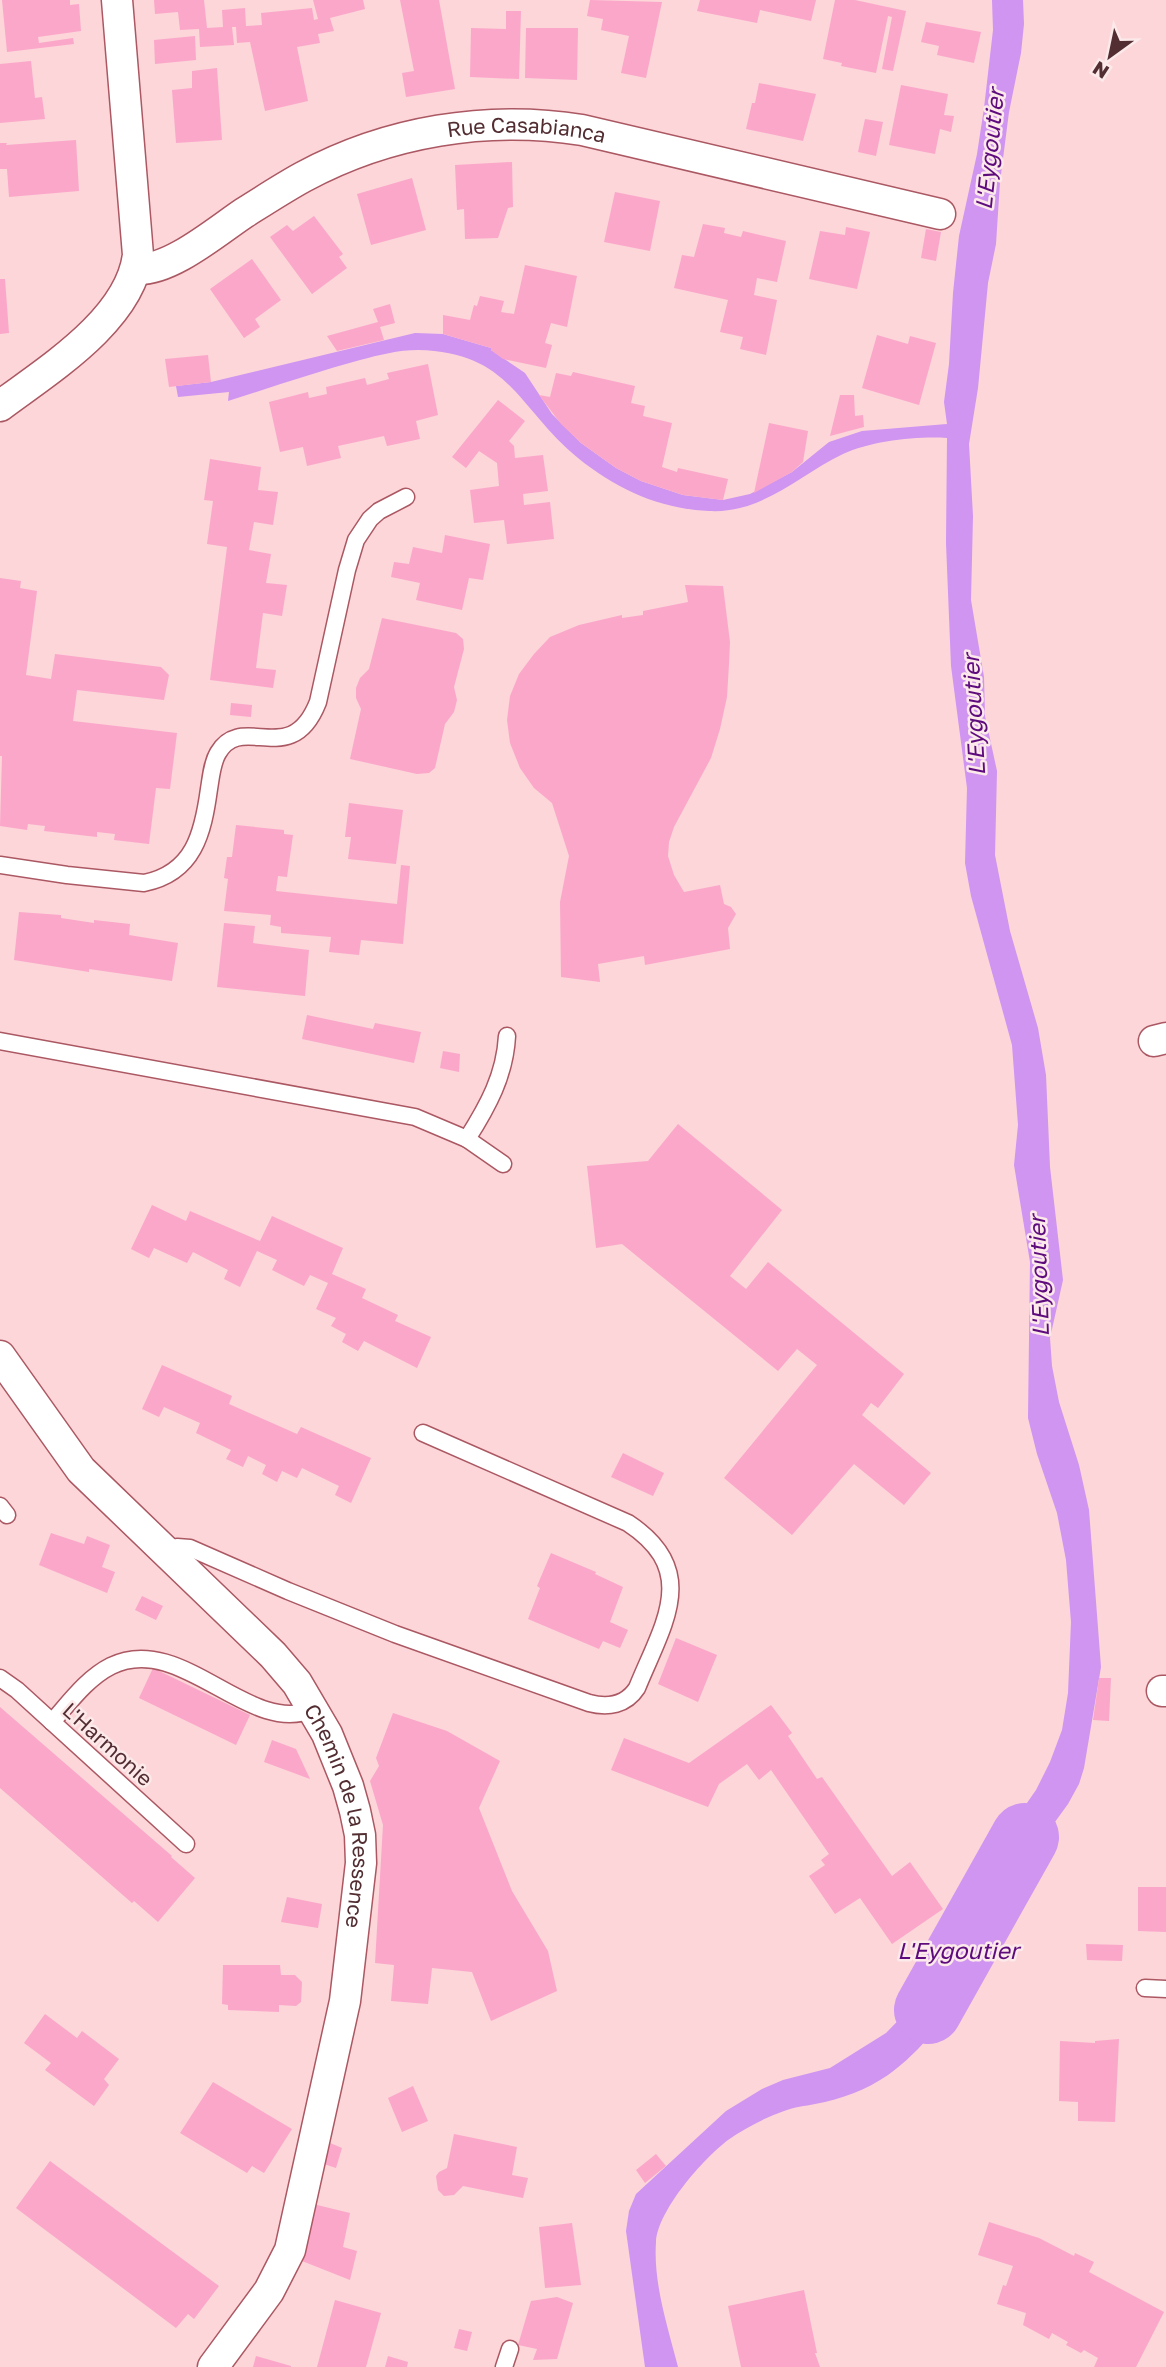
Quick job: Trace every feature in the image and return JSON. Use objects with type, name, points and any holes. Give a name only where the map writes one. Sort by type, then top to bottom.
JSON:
[{"type":"street","points":[[0,406],[62,362],[97,327],[122,298],[137,262],[117,0]]},
{"type":"street","name":"Rue Casabianca","points":[[137,262],[145,269],[157,266],[304,177],[370,148],[422,132],[518,124],[582,130],[940,214]]},
{"type":"street","name":"Chemin de la Ressence","points":[[0,1356],[81,1470],[273,1655],[297,1683],[327,1734],[348,1786],[360,1835],[361,1863],[345,2001],[290,2250],[269,2291],[213,2367]]},
{"type":"lane","points":[[0,864],[67,875],[144,883],[155,881],[177,868],[192,851],[202,832],[215,760],[225,744],[240,737],[289,737],[299,731],[313,715],[356,540],[379,511],[406,497]]},
{"type":"lane","points":[[467,1139],[500,1078],[505,1062],[507,1036]]},
{"type":"lane","points":[[0,1041],[415,1117],[467,1139],[503,1164]]},
{"type":"lane","points":[[166,1552],[177,1548],[190,1548],[395,1634],[577,1699],[603,1706],[623,1702],[631,1697],[637,1688],[670,1601],[670,1576],[660,1551],[628,1523],[423,1433]]},
{"type":"lane","points":[[52,1722],[83,1687],[108,1667],[138,1658],[171,1665],[270,1711],[294,1715],[313,1709]]},
{"type":"lane","name":"L'Harmonie","points":[[0,1678],[186,1843]]},
{"type":"lane","points":[[1146,1988],[1166,1989]]},
{"type":"lane","points":[[504,2367],[510,2349]]},
{"type":"water","name":"L'Eygoutier","points":[[992,0],[1023,0],[1024,24],[1009,112],[996,244],[988,283],[978,388],[969,444],[973,516],[971,600],[984,677],[985,716],[997,771],[995,855],[1010,931],[1038,1028],[1046,1075],[1050,1167],[1063,1280],[1050,1338],[1052,1366],[1059,1402],[1079,1465],[1089,1510],[1101,1667],[1079,1784],[1068,1804],[1012,1881],[996,1922],[951,1912],[1036,1790],[1050,1762],[1062,1730],[1068,1693],[1071,1622],[1066,1560],[1057,1513],[1028,1418],[1030,1262],[1014,1165],[1018,1125],[1012,1045],[971,896],[965,863],[967,788],[951,666],[946,543],[947,438],[894,440],[854,449],[763,500],[728,510],[709,511],[656,502],[608,479],[557,439],[510,386],[493,372],[474,361],[449,353],[418,350],[381,355],[228,401],[229,392],[178,397],[176,386],[211,382],[415,333],[443,334],[491,348],[525,373],[552,414],[581,443],[616,468],[641,481],[683,495],[723,500],[750,494],[792,472],[829,442],[862,431],[947,424],[944,402],[959,236],[984,108],[993,30]]},
{"type":"water","name":"L'Eygoutier","points":[[944,1921],[995,1931],[950,2009],[922,2045],[888,2075],[862,2089],[835,2099],[788,2110],[741,2131],[706,2159],[683,2186],[665,2215],[656,2242],[662,2305],[678,2367],[645,2367],[626,2231],[629,2211],[636,2194],[726,2111],[762,2089],[783,2080],[830,2068],[886,2033],[925,1993],[937,1932]]},
{"type":"building","points":[[2,0],[70,0],[70,5],[79,4],[81,31],[38,37],[39,43],[73,38],[74,44],[7,52]]},
{"type":"building","points":[[154,0],[204,0],[207,28],[223,27],[222,10],[245,8],[246,26],[262,25],[261,13],[312,8],[314,20],[318,19],[313,0],[363,0],[365,9],[330,18],[334,31],[318,34],[320,43],[297,47],[308,101],[265,111],[250,42],[237,43],[236,27],[232,27],[234,45],[200,47],[199,29],[180,30],[178,12],[155,14]]},
{"type":"building","points":[[400,0],[439,0],[455,89],[406,97],[402,73],[414,71]]},
{"type":"building","points":[[590,0],[662,2],[646,78],[621,73],[629,36],[601,30],[603,19],[587,16]]},
{"type":"building","points":[[700,0],[816,0],[811,21],[760,10],[757,23],[697,11]]},
{"type":"building","points":[[835,0],[855,0],[906,11],[893,71],[882,69],[892,17],[888,16],[876,73],[841,66],[842,63],[823,59]]},
{"type":"building","points":[[506,11],[521,11],[519,79],[470,77],[471,28],[506,29]]},
{"type":"building","points":[[926,22],[981,32],[974,63],[937,55],[939,46],[921,42]]},
{"type":"building","points":[[526,28],[578,28],[577,80],[525,78]]},
{"type":"building","points":[[195,36],[196,60],[155,64],[154,40]]},
{"type":"building","points":[[31,61],[35,98],[42,97],[45,119],[0,123],[0,64]]},
{"type":"building","points":[[217,68],[222,140],[176,143],[172,90],[192,88],[192,71]]},
{"type":"building","points":[[759,83],[816,94],[803,141],[746,129]]},
{"type":"building","points":[[901,85],[948,94],[944,115],[954,116],[951,132],[940,129],[935,154],[889,145]]},
{"type":"building","points":[[865,119],[883,122],[876,156],[858,152]]},
{"type":"building","points":[[76,140],[79,191],[9,197],[7,169],[0,169],[0,143],[7,143],[6,145]]},
{"type":"building","points":[[512,162],[513,207],[508,208],[498,238],[465,239],[464,209],[457,210],[455,165]]},
{"type":"building","points":[[412,178],[426,230],[371,245],[357,194]]},
{"type":"building","points":[[615,192],[660,201],[650,251],[604,242]]},
{"type":"building","points":[[314,216],[343,254],[339,257],[347,268],[312,294],[270,237],[287,225],[293,231]]},
{"type":"building","points":[[703,224],[725,228],[724,233],[741,237],[743,231],[786,241],[777,282],[757,278],[754,295],[777,300],[766,355],[740,349],[743,337],[720,332],[728,300],[674,288],[682,255],[694,257]]},
{"type":"building","points":[[846,227],[870,232],[857,289],[809,279],[820,231],[845,235]]},
{"type":"building","points":[[926,229],[941,232],[936,261],[921,258]]},
{"type":"building","points":[[252,259],[281,300],[255,319],[260,327],[244,338],[210,289]]},
{"type":"building","points":[[525,265],[577,276],[567,327],[551,323],[545,343],[552,345],[546,368],[503,359],[491,348],[443,334],[443,315],[470,320],[480,296],[504,301],[501,312],[514,314]]},
{"type":"building","points":[[0,279],[5,279],[9,333],[0,334]]},
{"type":"building","points":[[390,304],[395,323],[380,327],[384,340],[337,351],[327,336],[378,322],[373,309]]},
{"type":"building","points":[[877,335],[908,344],[910,336],[936,343],[919,405],[862,388]]},
{"type":"building","points":[[208,355],[211,382],[169,387],[165,359]]},
{"type":"building","points":[[428,364],[438,415],[416,421],[420,439],[387,446],[384,436],[338,446],[341,458],[307,466],[303,447],[280,452],[269,402],[308,392],[309,398],[327,394],[326,387],[365,378],[367,385],[389,379],[387,373]]},
{"type":"building","points":[[573,372],[635,386],[631,403],[645,406],[643,416],[672,423],[662,467],[677,472],[678,468],[728,479],[723,500],[683,495],[641,481],[616,468],[581,443],[561,424],[539,395],[550,397],[556,373],[571,376]]},
{"type":"building","points":[[840,395],[854,395],[855,416],[863,415],[864,427],[830,436]]},
{"type":"building","points":[[498,400],[525,421],[509,441],[514,446],[515,458],[543,455],[548,491],[523,494],[524,505],[550,502],[554,539],[507,544],[504,520],[474,523],[470,490],[499,486],[497,463],[479,451],[466,468],[452,457]]},
{"type":"building","points":[[769,423],[808,431],[803,462],[792,472],[754,493]]},
{"type":"building","points":[[210,459],[261,467],[258,490],[278,492],[273,525],[254,522],[249,550],[271,554],[266,583],[287,585],[282,616],[263,613],[256,668],[276,670],[273,688],[210,680],[227,547],[207,544],[213,501],[204,500]]},
{"type":"building","points":[[445,535],[490,544],[483,580],[469,578],[462,610],[416,600],[420,583],[391,577],[394,562],[409,564],[413,547],[442,553]]},
{"type":"building","points":[[0,578],[21,581],[20,588],[37,591],[26,675],[51,679],[55,654],[161,667],[169,675],[164,700],[77,690],[73,721],[177,733],[170,789],[156,788],[149,844],[114,840],[115,834],[97,832],[97,837],[44,831],[45,826],[28,824],[27,830],[0,826]]},
{"type":"building","points":[[685,585],[723,586],[730,642],[727,697],[711,758],[674,827],[668,856],[674,875],[684,892],[720,885],[724,904],[731,907],[736,914],[728,928],[730,949],[645,965],[644,956],[598,964],[600,982],[561,977],[560,902],[569,856],[552,803],[534,788],[520,768],[510,743],[507,720],[510,696],[519,674],[550,637],[579,625],[622,615],[622,618],[643,615],[643,611],[688,602]]},
{"type":"building","points":[[382,618],[456,633],[463,639],[464,649],[454,687],[457,700],[454,712],[445,724],[435,768],[429,773],[417,774],[350,759],[361,709],[356,698],[356,688],[360,678],[369,669]]},
{"type":"building","points":[[231,703],[252,705],[251,717],[230,715]]},
{"type":"building","points":[[349,803],[403,810],[396,864],[348,859],[351,837],[345,837]]},
{"type":"building","points":[[236,825],[284,830],[284,834],[293,835],[287,877],[278,876],[276,891],[397,904],[401,865],[410,866],[403,944],[361,940],[359,955],[329,952],[331,937],[281,933],[281,927],[270,925],[271,915],[224,911],[228,879],[224,878],[227,857],[232,857]]},
{"type":"building","points":[[19,912],[61,915],[61,918],[94,923],[94,920],[130,924],[129,935],[178,943],[172,981],[14,960]]},
{"type":"building","points":[[224,923],[255,926],[253,943],[309,950],[305,996],[217,987]]},
{"type":"building","points":[[307,1015],[373,1029],[375,1023],[421,1032],[414,1063],[302,1039]]},
{"type":"building","points":[[443,1051],[460,1054],[459,1072],[440,1068]]},
{"type":"building","points":[[678,1124],[782,1210],[730,1276],[746,1289],[768,1262],[904,1374],[878,1408],[871,1403],[862,1415],[931,1473],[904,1505],[854,1464],[792,1535],[724,1478],[817,1365],[797,1349],[778,1371],[622,1244],[596,1248],[587,1166],[648,1161]]},
{"type":"building","points":[[152,1205],[186,1221],[190,1211],[260,1241],[272,1216],[343,1248],[332,1274],[366,1289],[362,1298],[398,1315],[395,1321],[431,1337],[417,1368],[364,1341],[358,1351],[342,1342],[346,1334],[331,1326],[336,1318],[316,1309],[328,1283],[310,1275],[304,1286],[272,1270],[277,1260],[257,1251],[240,1287],[224,1279],[228,1270],[193,1252],[187,1263],[154,1248],[149,1258],[131,1249]]},
{"type":"building","points":[[162,1365],[232,1396],[229,1404],[297,1434],[301,1427],[371,1458],[351,1503],[335,1495],[339,1486],[302,1468],[297,1478],[282,1471],[277,1482],[262,1474],[266,1465],[248,1456],[243,1467],[226,1459],[231,1450],[196,1433],[200,1423],[164,1407],[159,1417],[142,1409]]},
{"type":"building","points":[[623,1453],[664,1473],[653,1496],[611,1477]]},
{"type":"building","points":[[51,1533],[84,1544],[87,1536],[110,1545],[102,1567],[115,1572],[107,1593],[39,1565]]},
{"type":"building","points":[[551,1553],[623,1587],[610,1622],[628,1630],[620,1648],[603,1641],[599,1649],[528,1619],[540,1588],[537,1586]]},
{"type":"building","points":[[142,1596],[163,1606],[156,1620],[135,1610]]},
{"type":"building","points":[[676,1638],[717,1655],[698,1702],[658,1684]]},
{"type":"building","points":[[153,1668],[250,1715],[236,1745],[139,1698]]},
{"type":"building","points":[[1099,1678],[1111,1678],[1109,1721],[1093,1720]]},
{"type":"building","points":[[771,1705],[792,1733],[788,1736],[817,1779],[822,1777],[892,1876],[910,1862],[943,1909],[892,1944],[860,1898],[835,1914],[809,1876],[825,1865],[821,1860],[829,1854],[771,1770],[759,1780],[747,1764],[719,1784],[708,1807],[611,1770],[624,1738],[689,1763]]},
{"type":"building","points":[[0,1707],[195,1878],[158,1922],[134,1901],[132,1903],[0,1788]]},
{"type":"building","points":[[393,1713],[447,1731],[500,1761],[479,1808],[512,1891],[548,1951],[557,1991],[491,2021],[472,1972],[432,1968],[428,2004],[391,2001],[394,1965],[375,1963],[383,1825],[370,1781],[379,1766],[376,1758]]},
{"type":"building","points":[[272,1740],[296,1749],[310,1779],[264,1762]]},
{"type":"building","points":[[1138,1887],[1166,1887],[1166,1932],[1138,1931]]},
{"type":"building","points":[[287,1897],[322,1904],[318,1928],[281,1922]]},
{"type":"building","points":[[1086,1944],[1123,1945],[1122,1961],[1087,1960]]},
{"type":"building","points":[[223,1965],[280,1965],[281,1975],[295,1975],[302,1982],[301,2002],[296,2006],[279,2005],[279,2012],[228,2010],[228,2005],[222,2004]]},
{"type":"building","points":[[45,2014],[77,2038],[82,2031],[119,2059],[104,2079],[109,2085],[94,2106],[45,2070],[51,2063],[24,2043]]},
{"type":"building","points":[[1119,2039],[1115,2122],[1078,2121],[1078,2102],[1059,2101],[1060,2041],[1095,2043]]},
{"type":"building","points":[[213,2082],[292,2129],[264,2173],[252,2166],[247,2173],[180,2133]]},
{"type":"building","points":[[413,2086],[428,2121],[402,2132],[388,2098]]},
{"type":"building","points":[[454,2134],[517,2147],[512,2175],[528,2178],[523,2198],[463,2186],[454,2195],[444,2196],[438,2190],[436,2176],[447,2168]]},
{"type":"building","points":[[330,2143],[342,2148],[336,2168],[324,2164]]},
{"type":"building","points":[[656,2154],[666,2166],[645,2183],[636,2170]]},
{"type":"building","points":[[50,2161],[219,2286],[194,2319],[188,2314],[176,2328],[16,2208]]},
{"type":"building","points":[[313,2204],[350,2213],[343,2247],[357,2251],[350,2280],[302,2261],[303,2241]]},
{"type":"building","points":[[989,2222],[1039,2238],[1074,2256],[1075,2253],[1094,2262],[1089,2272],[1164,2312],[1136,2367],[1094,2367],[1098,2358],[1084,2350],[1081,2353],[1066,2345],[1068,2342],[1052,2333],[1049,2339],[1023,2325],[1026,2313],[997,2304],[1013,2266],[978,2255]]},
{"type":"building","points":[[572,2223],[581,2285],[545,2288],[539,2227]]},
{"type":"building","points":[[804,2290],[820,2367],[741,2367],[728,2306]]},
{"type":"building","points":[[557,2297],[573,2303],[557,2359],[533,2360],[537,2349],[518,2345],[531,2301]]},
{"type":"building","points":[[335,2300],[381,2313],[366,2367],[317,2367]]},
{"type":"building","points":[[459,2329],[472,2332],[467,2351],[454,2348]]},
{"type":"building","points":[[256,2356],[291,2366],[291,2367],[253,2367]]},
{"type":"building","points":[[388,2356],[408,2362],[407,2367],[385,2367]]},
{"type":"waterway","name":"L'Eygoutier","points":[[928,2010],[1025,1837]]}]
